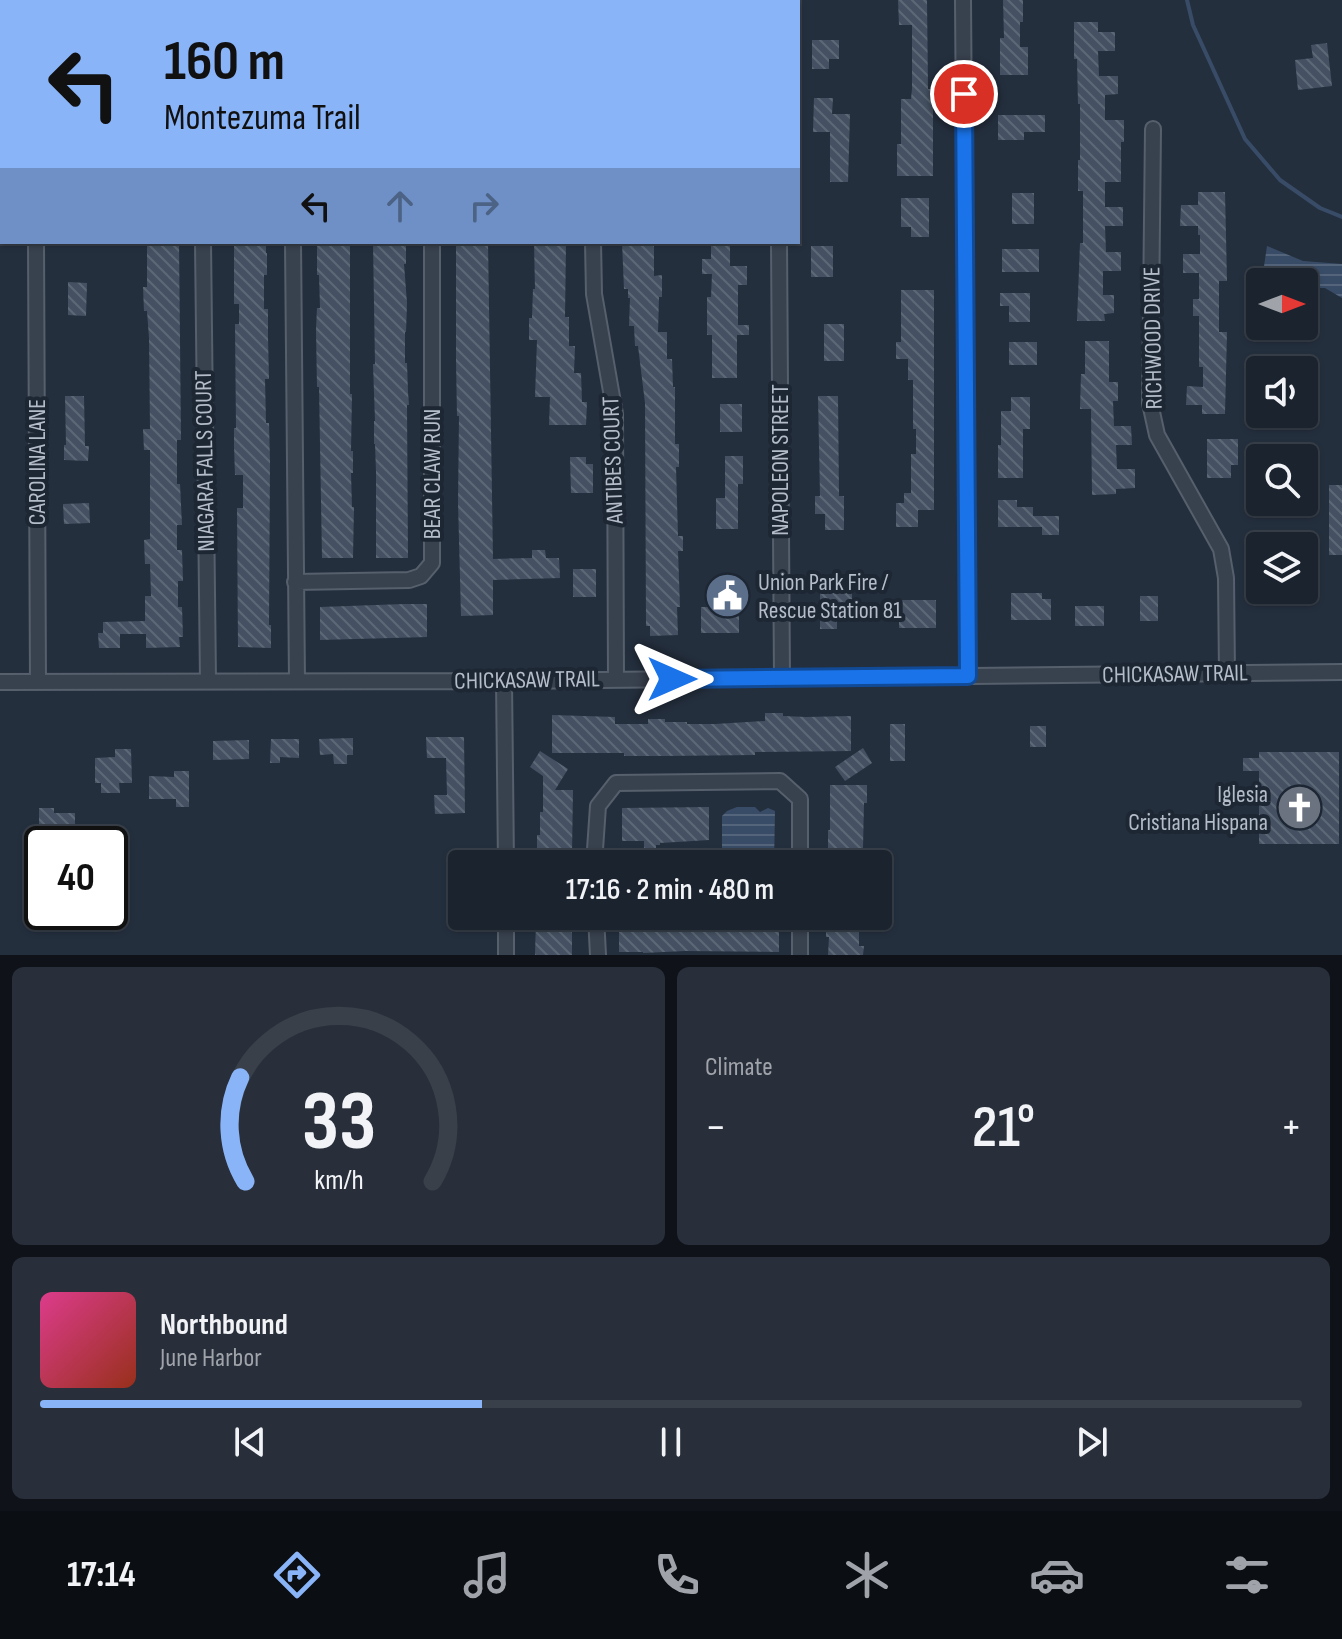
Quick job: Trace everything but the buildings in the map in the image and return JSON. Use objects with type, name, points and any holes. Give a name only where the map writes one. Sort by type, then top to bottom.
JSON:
[{"type":"street","points":[[963,0],[968,676]]},
{"type":"street","name":"RICHWOOD DRIVE","points":[[1153,129],[1150,403],[1157,435],[1221,549],[1226,578],[1227,674]]},
{"type":"street","name":"CAROLINA LANE","points":[[36,244],[38,682]]},
{"type":"street","name":"NIAGARA FALLS COURT","points":[[203,244],[208,681]]},
{"type":"street","points":[[293,244],[297,681]]},
{"type":"street","name":"BEAR CLAW RUN","points":[[295,582],[409,580],[421,576],[432,563],[432,244]]},
{"type":"street","name":"ANTIBES COURT","points":[[593,244],[594,294],[615,414],[616,679]]},
{"type":"street","name":"NAPOLEON STREET","points":[[779,244],[782,678]]},
{"type":"street","name":"CHICKASAW TRAIL","points":[[0,682],[504,681],[1342,672]]},
{"type":"street","points":[[504,681],[506,850]]},
{"type":"street","points":[[595,850],[598,806],[616,783],[780,781],[800,799],[800,850]]},
{"type":"street","points":[[506,930],[506,955]]},
{"type":"street","points":[[597,930],[598,955]]},
{"type":"street","points":[[800,930],[800,955]]},
{"type":"water","points":[[1267,246],[1303,261],[1342,264],[1342,298],[1325,288],[1318,288],[1318,268],[1264,268]]},
{"type":"water","points":[[737,807],[755,807],[760,812],[768,808],[775,811],[774,850],[722,850],[722,816]]},
{"type":"waterway","points":[[1187,0],[1193,25],[1245,139],[1280,180],[1320,208],[1342,217]]},
{"type":"place","name":"Union Park Fire / Rescue Station 81","points":[[727,596]]},
{"type":"place","name":"Iglesia Cristiana Hispana","points":[[1299,808]]},
{"type":"route","points":[[672,679],[968,676],[964,94]]}]
